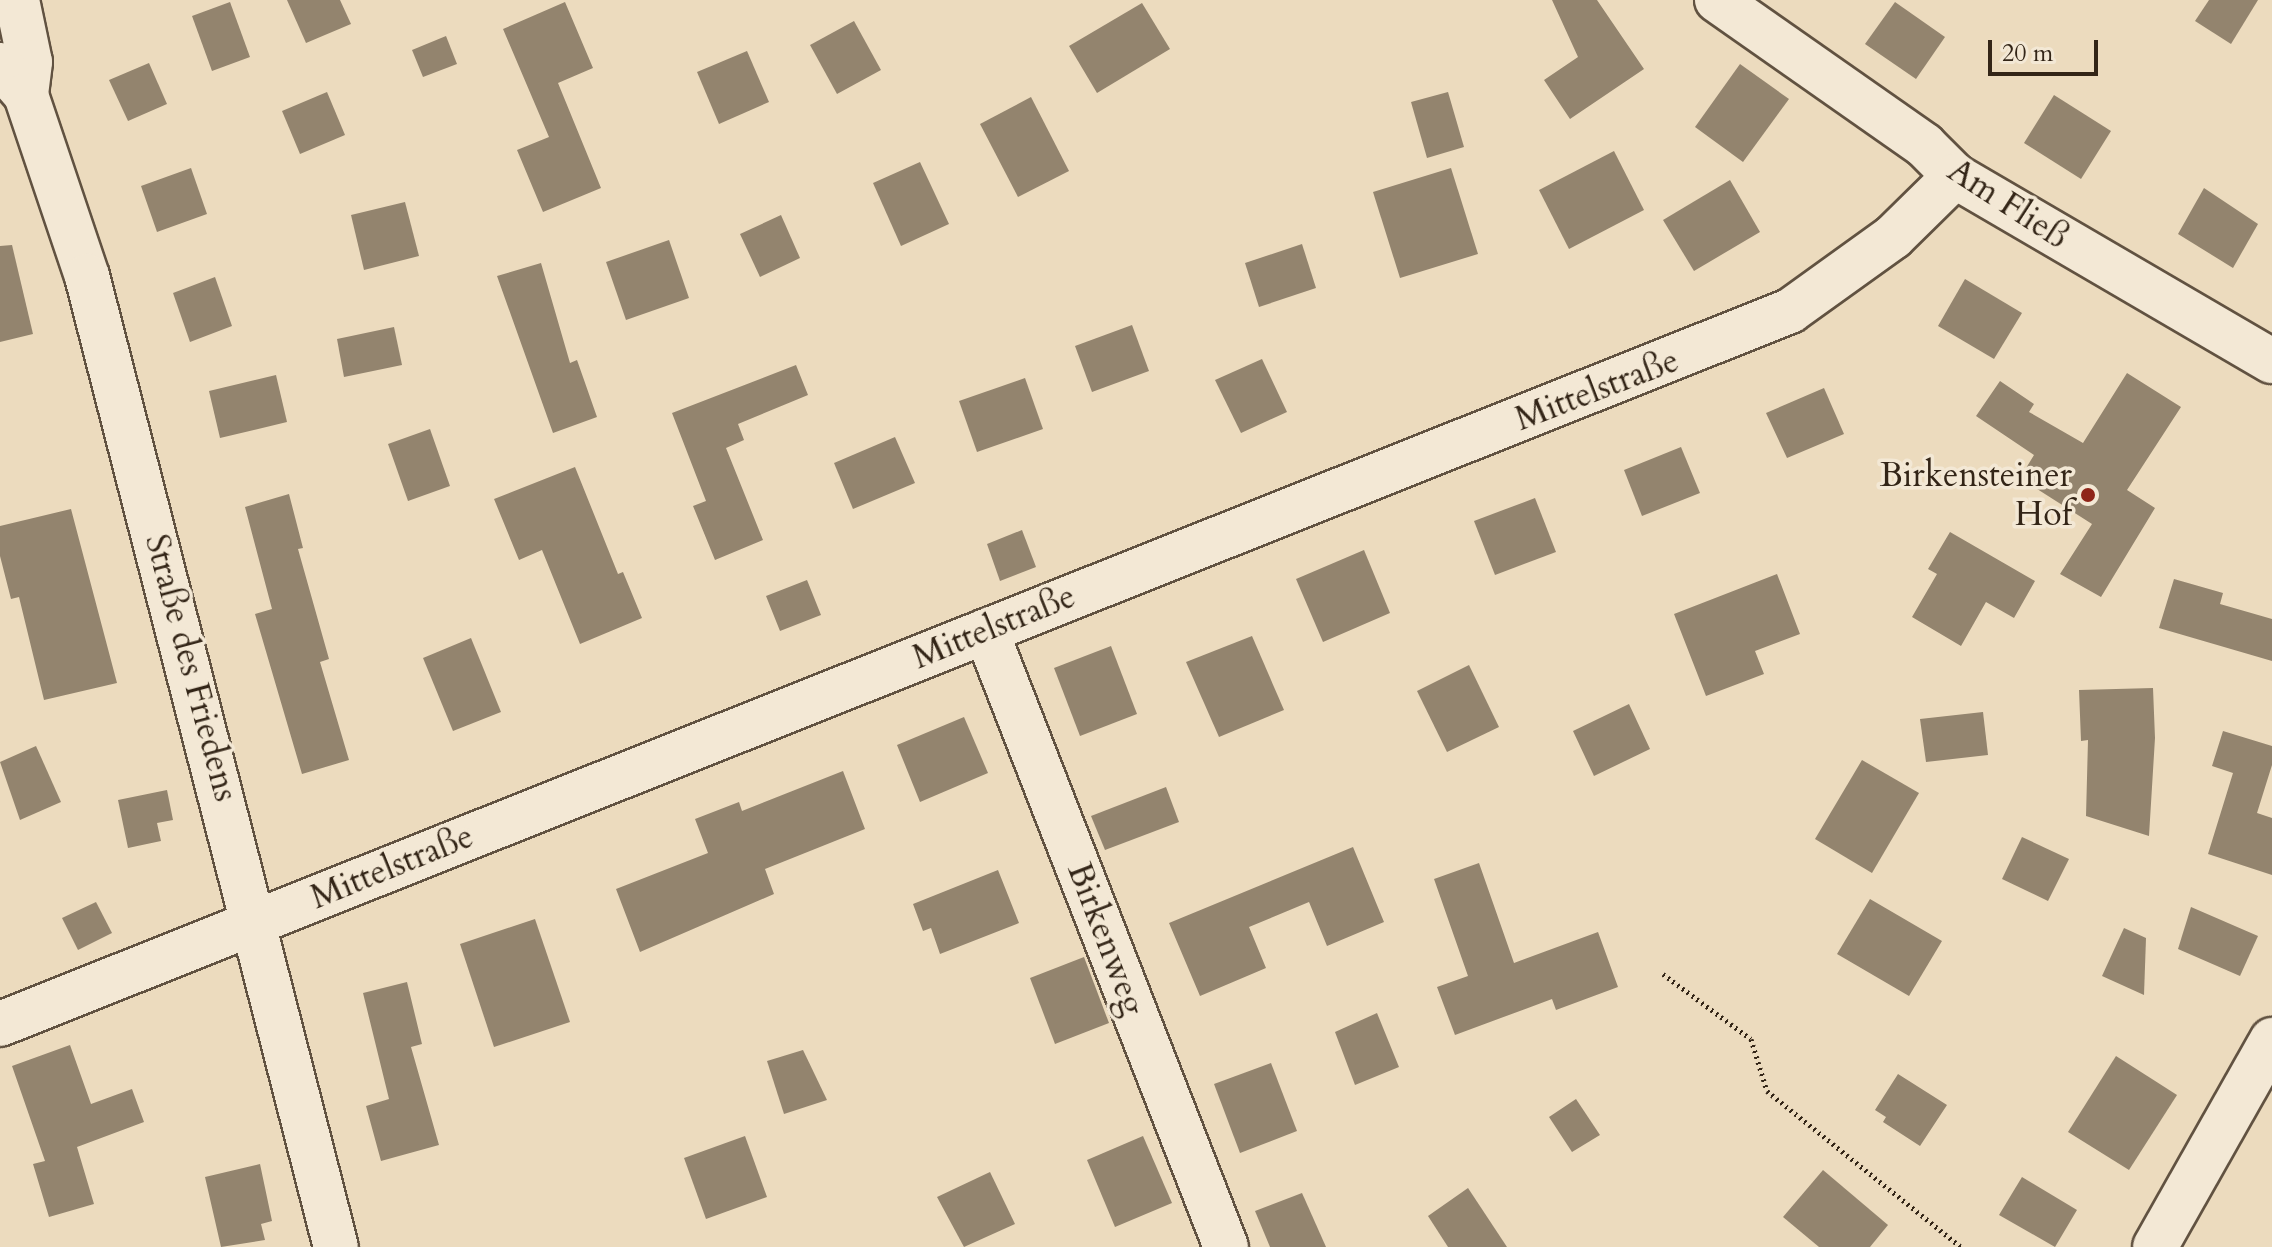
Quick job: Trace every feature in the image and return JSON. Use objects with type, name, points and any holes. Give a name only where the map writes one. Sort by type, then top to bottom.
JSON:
[{"type":"street","name":"Straße des Friedens","points":[[17,0],[30,62],[13,80],[87,276],[256,921],[336,1247]]},
{"type":"street","name":"Am Fließ","points":[[1717,0],[1924,145],[1955,176],[2272,361]]},
{"type":"street","name":"Mittelstraße","points":[[0,1024],[1790,311],[1893,237],[1955,176]]},
{"type":"street","name":"Birkenweg","points":[[986,631],[1226,1247]]},
{"type":"street","points":[[2155,1247],[2272,1040]]},
{"type":"path","points":[[1663,974],[1751,1039],[1767,1091],[1961,1247]]},
{"type":"building","points":[[287,0],[340,0],[351,24],[306,43]]},
{"type":"building","points":[[1552,0],[1597,0],[1644,69],[1570,119],[1544,80],[1578,57]]},
{"type":"building","points":[[2209,0],[2258,0],[2231,44],[2195,21]]},
{"type":"building","points":[[230,2],[250,57],[212,71],[192,16]]},
{"type":"building","points":[[565,2],[593,68],[558,83],[601,188],[543,212],[517,150],[549,137],[503,29]]},
{"type":"building","points":[[1895,2],[1945,37],[1916,79],[1865,44]]},
{"type":"building","points":[[1142,3],[1170,49],[1097,93],[1069,46]]},
{"type":"building","points":[[854,21],[881,70],[837,94],[810,45]]},
{"type":"building","points":[[446,36],[457,64],[423,77],[412,50]]},
{"type":"building","points":[[747,51],[769,102],[719,124],[697,72]]},
{"type":"building","points":[[149,63],[167,104],[128,121],[109,80]]},
{"type":"building","points":[[1740,64],[1789,99],[1743,162],[1695,127]]},
{"type":"building","points":[[327,92],[345,135],[300,154],[282,111]]},
{"type":"building","points":[[1448,92],[1464,147],[1427,158],[1411,102]]},
{"type":"building","points":[[2054,95],[2111,131],[2081,179],[2024,143]]},
{"type":"building","points":[[1031,97],[1069,171],[1018,197],[980,124]]},
{"type":"building","points":[[1614,151],[1644,210],[1569,249],[1539,190]]},
{"type":"building","points":[[920,162],[949,224],[901,246],[873,183]]},
{"type":"building","points":[[191,168],[207,214],[157,232],[141,186]]},
{"type":"building","points":[[1451,168],[1478,254],[1400,278],[1373,192]]},
{"type":"building","points":[[1730,180],[1760,232],[1694,271],[1663,220]]},
{"type":"building","points":[[2204,188],[2258,224],[2233,268],[2178,234]]},
{"type":"building","points":[[405,202],[419,256],[364,270],[351,215]]},
{"type":"building","points":[[781,215],[800,258],[760,277],[740,234]]},
{"type":"building","points":[[669,240],[689,298],[626,320],[606,262]]},
{"type":"building","points":[[1302,244],[1316,288],[1259,307],[1245,263]]},
{"type":"building","points":[[12,245],[33,334],[0,342],[0,246]]},
{"type":"building","points":[[541,263],[570,363],[577,360],[597,417],[553,433],[497,276]]},
{"type":"building","points":[[215,277],[232,326],[190,342],[173,293]]},
{"type":"building","points":[[1965,279],[2022,313],[1994,359],[1938,326]]},
{"type":"building","points":[[1132,325],[1149,371],[1092,392],[1075,346]]},
{"type":"building","points":[[394,327],[402,365],[344,377],[337,339]]},
{"type":"building","points":[[1262,359],[1287,412],[1241,433],[1215,380]]},
{"type":"building","points":[[796,365],[808,395],[738,424],[744,440],[726,448],[763,540],[715,560],[693,506],[706,501],[672,413]]},
{"type":"building","points":[[2127,373],[2181,407],[2127,490],[2155,508],[2101,597],[2060,574],[2092,524],[2020,478],[2034,455],[1976,416],[2000,381],[2034,404],[2029,412],[2083,443]]},
{"type":"building","points":[[276,375],[287,422],[220,438],[209,391]]},
{"type":"building","points":[[1025,378],[1043,429],[977,452],[959,401]]},
{"type":"building","points":[[1824,388],[1844,434],[1787,458],[1766,413]]},
{"type":"building","points":[[430,429],[450,486],[408,501],[388,444]]},
{"type":"building","points":[[895,437],[915,483],[853,509],[834,463]]},
{"type":"building","points":[[1681,447],[1700,493],[1642,516],[1624,470]]},
{"type":"building","points":[[575,467],[618,574],[623,572],[642,618],[580,644],[542,550],[519,560],[494,499]]},
{"type":"building","points":[[289,494],[303,548],[298,549],[329,659],[320,662],[349,760],[302,774],[255,614],[272,609],[245,507]]},
{"type":"building","points":[[1535,498],[1556,552],[1495,575],[1474,521]]},
{"type":"building","points":[[71,509],[117,683],[44,700],[19,597],[11,599],[0,556],[0,526]]},
{"type":"building","points":[[1022,530],[1036,567],[1000,581],[987,544]]},
{"type":"building","points":[[1950,532],[2035,581],[2014,618],[1986,602],[1961,646],[1912,617],[1937,574],[1928,569]]},
{"type":"building","points":[[1364,550],[1390,613],[1323,642],[1296,579]]},
{"type":"building","points":[[1777,574],[1800,634],[1755,651],[1764,674],[1706,696],[1674,614]]},
{"type":"building","points":[[2174,579],[2223,593],[2220,604],[2272,619],[2272,661],[2159,628]]},
{"type":"building","points":[[807,580],[821,615],[780,631],[766,596]]},
{"type":"building","points":[[1252,636],[1284,710],[1219,737],[1186,662]]},
{"type":"building","points":[[471,638],[501,712],[453,731],[423,658]]},
{"type":"building","points":[[1111,646],[1137,714],[1080,736],[1054,668]]},
{"type":"building","points":[[1469,665],[1499,727],[1447,752],[1417,691]]},
{"type":"building","points":[[2153,688],[2155,738],[2149,836],[2086,816],[2088,740],[2081,741],[2079,690]]},
{"type":"building","points":[[1629,704],[1650,749],[1594,776],[1573,731]]},
{"type":"building","points":[[1983,712],[1988,755],[1926,762],[1920,719]]},
{"type":"building","points":[[964,717],[988,773],[920,802],[897,745]]},
{"type":"building","points":[[2223,731],[2272,746],[2272,765],[2257,813],[2272,818],[2272,875],[2208,854],[2233,773],[2212,766]]},
{"type":"building","points":[[36,746],[61,802],[20,820],[0,762]]},
{"type":"building","points":[[1862,760],[1919,793],[1872,873],[1815,839]]},
{"type":"building","points":[[843,771],[865,829],[765,869],[774,894],[640,952],[616,889],[708,853],[695,819],[739,802],[742,811]]},
{"type":"building","points":[[1166,787],[1179,822],[1105,850],[1091,816]]},
{"type":"building","points":[[167,790],[173,820],[157,823],[161,841],[128,848],[118,800]]},
{"type":"building","points":[[2022,837],[2069,859],[2048,901],[2002,879]]},
{"type":"building","points":[[1353,847],[1384,922],[1327,946],[1309,902],[1249,927],[1266,968],[1200,996],[1169,923]]},
{"type":"building","points":[[1479,863],[1514,963],[1598,932],[1618,987],[1556,1010],[1552,999],[1455,1035],[1437,987],[1468,976],[1434,879]]},
{"type":"building","points":[[998,870],[1019,923],[940,954],[931,928],[923,931],[913,904]]},
{"type":"building","points":[[1870,899],[1942,941],[1909,996],[1837,954]]},
{"type":"building","points":[[96,902],[112,933],[78,950],[62,918]]},
{"type":"building","points":[[2191,907],[2258,936],[2240,976],[2178,949]]},
{"type":"building","points":[[535,919],[570,1022],[494,1047],[460,944]]},
{"type":"building","points":[[2124,928],[2146,938],[2144,995],[2102,976]]},
{"type":"building","points":[[1084,957],[1109,1023],[1055,1044],[1030,978]]},
{"type":"building","points":[[407,982],[422,1044],[411,1047],[439,1145],[381,1161],[366,1106],[389,1099],[363,993]]},
{"type":"building","points":[[1377,1013],[1399,1067],[1355,1085],[1335,1032]]},
{"type":"building","points":[[70,1045],[91,1104],[132,1089],[144,1122],[77,1147],[94,1204],[49,1217],[33,1164],[45,1161],[12,1066]]},
{"type":"building","points":[[803,1050],[827,1100],[784,1114],[767,1061]]},
{"type":"building","points":[[2116,1056],[2177,1095],[2129,1170],[2068,1132]]},
{"type":"building","points":[[1271,1063],[1297,1131],[1240,1153],[1214,1084]]},
{"type":"building","points":[[1898,1074],[1947,1105],[1920,1146],[1883,1122],[1886,1117],[1875,1110]]},
{"type":"building","points":[[1576,1099],[1600,1135],[1572,1152],[1549,1117]]},
{"type":"building","points":[[745,1136],[767,1197],[706,1219],[684,1158]]},
{"type":"building","points":[[1143,1136],[1172,1203],[1115,1227],[1087,1160]]},
{"type":"building","points":[[260,1164],[272,1221],[261,1224],[265,1240],[221,1247],[205,1177]]},
{"type":"building","points":[[1823,1170],[1888,1225],[1870,1247],[1819,1247],[1783,1217]]},
{"type":"building","points":[[990,1172],[1015,1224],[964,1247],[937,1197]]},
{"type":"building","points":[[2022,1177],[2077,1210],[2055,1247],[1999,1215]]},
{"type":"building","points":[[1468,1188],[1507,1247],[1448,1247],[1428,1216]]},
{"type":"building","points":[[1302,1193],[1326,1247],[1270,1247],[1255,1211]]},
{"type":"place","name":"Birkensteiner Hof","points":[[2088,495]]}]
